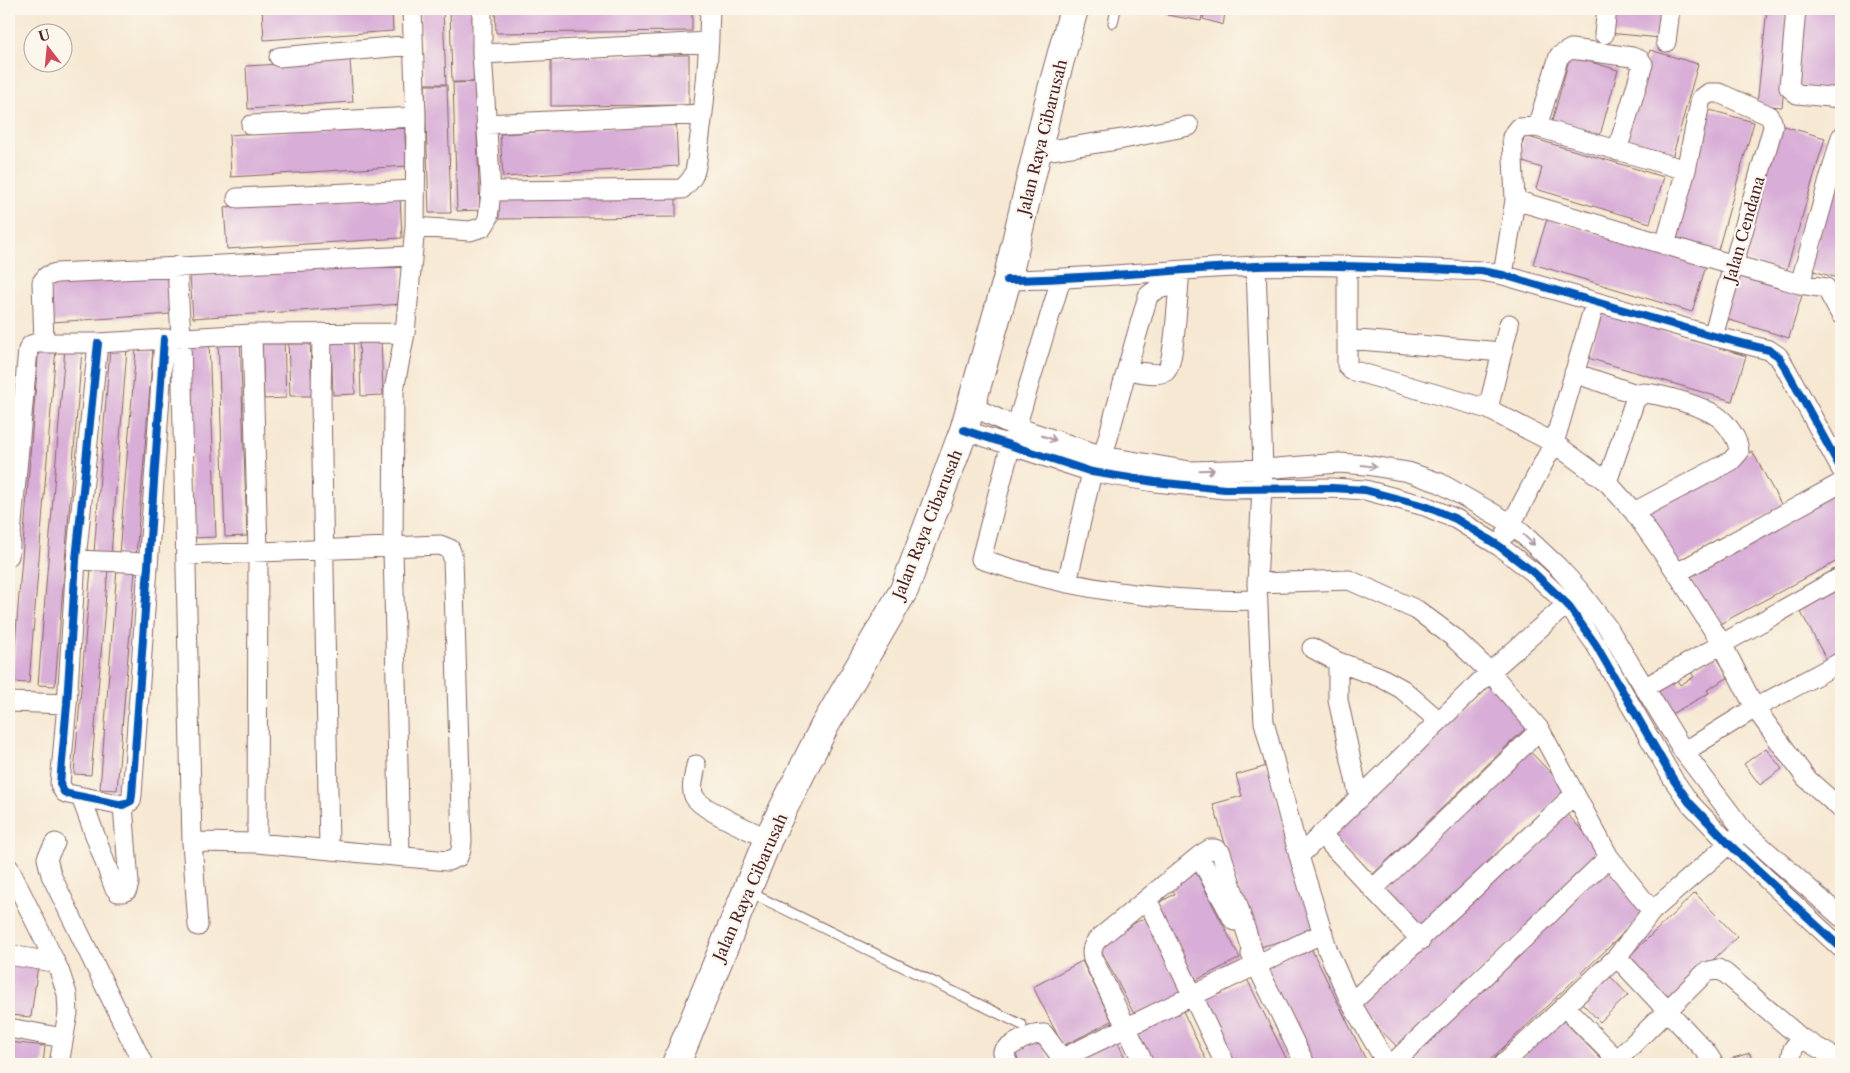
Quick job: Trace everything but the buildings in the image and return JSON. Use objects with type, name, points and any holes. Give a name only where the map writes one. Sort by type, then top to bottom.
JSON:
[{"type":"main road","name":"Jalan Raya Cibarusah","points":[[676,1064],[768,839],[824,727],[904,590],[968,418],[1006,280],[1074,9]]},
{"type":"street","points":[[400,855],[393,548],[394,390],[405,333],[415,227],[416,117],[412,9]]},
{"type":"street","points":[[415,227],[470,231],[483,227],[488,220],[491,191],[482,54],[482,9]]},
{"type":"street","points":[[491,191],[682,188],[690,182],[694,174],[703,114],[710,42],[710,9]]},
{"type":"street","points":[[1604,34],[1607,9]]},
{"type":"street","points":[[1666,42],[1670,9]]},
{"type":"street","points":[[1796,9],[1789,87],[1796,94],[1841,98]]},
{"type":"street","points":[[482,54],[710,42]]},
{"type":"street","points":[[279,57],[413,46]]},
{"type":"street","points":[[1537,128],[1559,56],[1564,52],[1571,49],[1632,57],[1640,60],[1643,64],[1617,151]]},
{"type":"street","name":"Jalan Cendana","points":[[1686,170],[1701,99],[1709,92],[1719,93],[1768,115],[1772,121],[1774,128],[1714,336]]},
{"type":"street","points":[[486,124],[703,114]]},
{"type":"street","points":[[251,125],[416,117]]},
{"type":"street","points":[[1038,152],[1123,139],[1190,126]]},
{"type":"street","points":[[1503,275],[1515,200],[1512,137],[1519,128],[1537,128],[1686,170],[1665,245]]},
{"type":"street","points":[[1800,284],[1841,137]]},
{"type":"street","points":[[238,198],[415,190]]},
{"type":"street","points":[[1515,200],[1800,284],[1834,288],[1841,315]]},
{"type":"street","points":[[44,343],[42,282],[47,276],[56,273],[411,256]]},
{"type":"street","points":[[1006,280],[1179,279],[1256,266],[1347,265],[1481,271],[1503,275],[1595,303],[1769,350],[1778,356],[1841,469]]},
{"type":"street","points":[[1347,265],[1347,365],[1350,370],[1488,409],[1554,443],[1607,482],[1634,512],[1677,573],[1722,644],[1756,708],[1806,778],[1841,809]]},
{"type":"street","points":[[98,343],[76,560],[60,784],[64,792],[123,805],[131,801],[132,795],[148,563],[173,338],[177,266]]},
{"type":"street","points":[[1256,266],[1263,468],[1258,591],[1264,722],[1299,856],[1336,971],[1351,1003],[1387,1064]]},
{"type":"street","points":[[1061,279],[1014,436],[981,559],[1018,572],[1067,583],[1140,594],[1219,601],[1258,591],[1349,580],[1417,610],[1453,637],[1490,672],[1540,730],[1609,857],[1652,911]]},
{"type":"street","points":[[1127,369],[1155,373],[1165,372],[1169,368],[1173,352],[1179,279]]},
{"type":"street","points":[[1103,456],[1148,296],[1158,288],[1179,279]]},
{"type":"street","points":[[1499,546],[1554,443],[1595,303]]},
{"type":"street","points":[[1488,409],[1509,324]]},
{"type":"street","points":[[322,333],[321,400],[329,849]]},
{"type":"street","points":[[9,556],[28,350],[32,345],[252,334],[405,333]]},
{"type":"street","points":[[252,334],[258,551],[257,843]]},
{"type":"street","points":[[173,338],[186,555],[192,842],[198,926]]},
{"type":"street","points":[[1347,339],[1502,352]]},
{"type":"street","points":[[1574,373],[1639,395]]},
{"type":"street","points":[[1607,482],[1635,400],[1642,393],[1655,394],[1708,411],[1719,417],[1735,437],[1740,452],[1731,461],[1634,512]]},
{"type":"street","points":[[968,418],[1014,436],[1092,472],[1155,482],[1226,489],[1332,488],[1365,490],[1425,506],[1456,519],[1499,546],[1532,572],[1567,604],[1596,645],[1689,802],[1729,844],[1841,948]]},
{"type":"street","points":[[968,418],[1014,436],[1103,456],[1190,471],[1339,463],[1366,465],[1408,472],[1440,483],[1512,524],[1558,567],[1579,590],[1608,628],[1684,752],[1743,830],[1841,917]]},
{"type":"street","points":[[1067,583],[1092,472]]},
{"type":"street","points":[[1677,573],[1841,483]]},
{"type":"street","points":[[186,555],[258,551],[446,546],[450,549],[453,558],[462,842],[458,857],[448,861],[257,843],[192,842]]},
{"type":"street","points":[[76,560],[148,563]]},
{"type":"street","points":[[1644,688],[1841,577]]},
{"type":"street","points":[[1299,856],[1490,672],[1567,604]]},
{"type":"street","points":[[1312,648],[1338,662],[1380,677],[1402,689],[1439,721]]},
{"type":"street","points":[[1338,662],[1338,700],[1359,797]]},
{"type":"street","points":[[1684,752],[1756,708],[1841,662]]},
{"type":"street","points":[[9,702],[67,704]]},
{"type":"street","points":[[1373,889],[1540,730]]},
{"type":"street","points":[[696,765],[694,798],[718,815],[768,839]]},
{"type":"street","points":[[1351,1003],[1421,940],[1575,794]]},
{"type":"street","points":[[81,797],[114,887],[118,892],[128,890],[129,883],[123,805]]},
{"type":"street","points":[[1503,1064],[1617,957],[1652,911],[1743,830]]},
{"type":"street","points":[[1321,834],[1421,940]]},
{"type":"street","points":[[54,843],[47,858],[51,874],[143,1064]]},
{"type":"street","points":[[1144,1064],[1091,952],[1097,940],[1210,849],[1219,850],[1221,853],[1257,965],[1304,1064]]},
{"type":"street","points":[[1392,1064],[1609,857]]},
{"type":"street","points":[[11,878],[54,962],[67,994],[68,1013],[59,1064]]},
{"type":"street","points":[[1147,899],[1225,1064]]},
{"type":"street","points":[[1008,1064],[1003,1052],[1038,1034],[1044,1034],[1064,1061],[1126,1028],[1323,934]]},
{"type":"street","points":[[9,955],[54,962]]},
{"type":"street","points":[[1617,957],[1706,1052],[1714,1064]]},
{"type":"street","points":[[1564,1006],[1617,1063],[1706,972],[1718,969],[1801,1038],[1841,1061]]},
{"type":"street","points":[[9,1028],[63,1038]]},
{"type":"street","points":[[1790,1064],[1794,1049],[1801,1038]]},
{"type":"lane","points":[[1113,23],[1116,9]]},
{"type":"lane","points":[[746,891],[1022,1026]]},
{"type":"cycle path","points":[[1007,280],[1257,266],[1481,271],[1503,275],[1713,336],[1769,350],[1778,356],[1785,367],[1841,469]]},
{"type":"cycle path","points":[[98,343],[76,560],[60,784],[64,792],[68,794],[123,805],[131,801],[132,795],[164,339]]},
{"type":"cycle path","points":[[964,430],[1092,472],[1155,482],[1225,489],[1332,488],[1365,490],[1425,506],[1456,519],[1499,546],[1533,572],[1567,604],[1596,645],[1673,779],[1689,802],[1729,844],[1841,948]]}]
